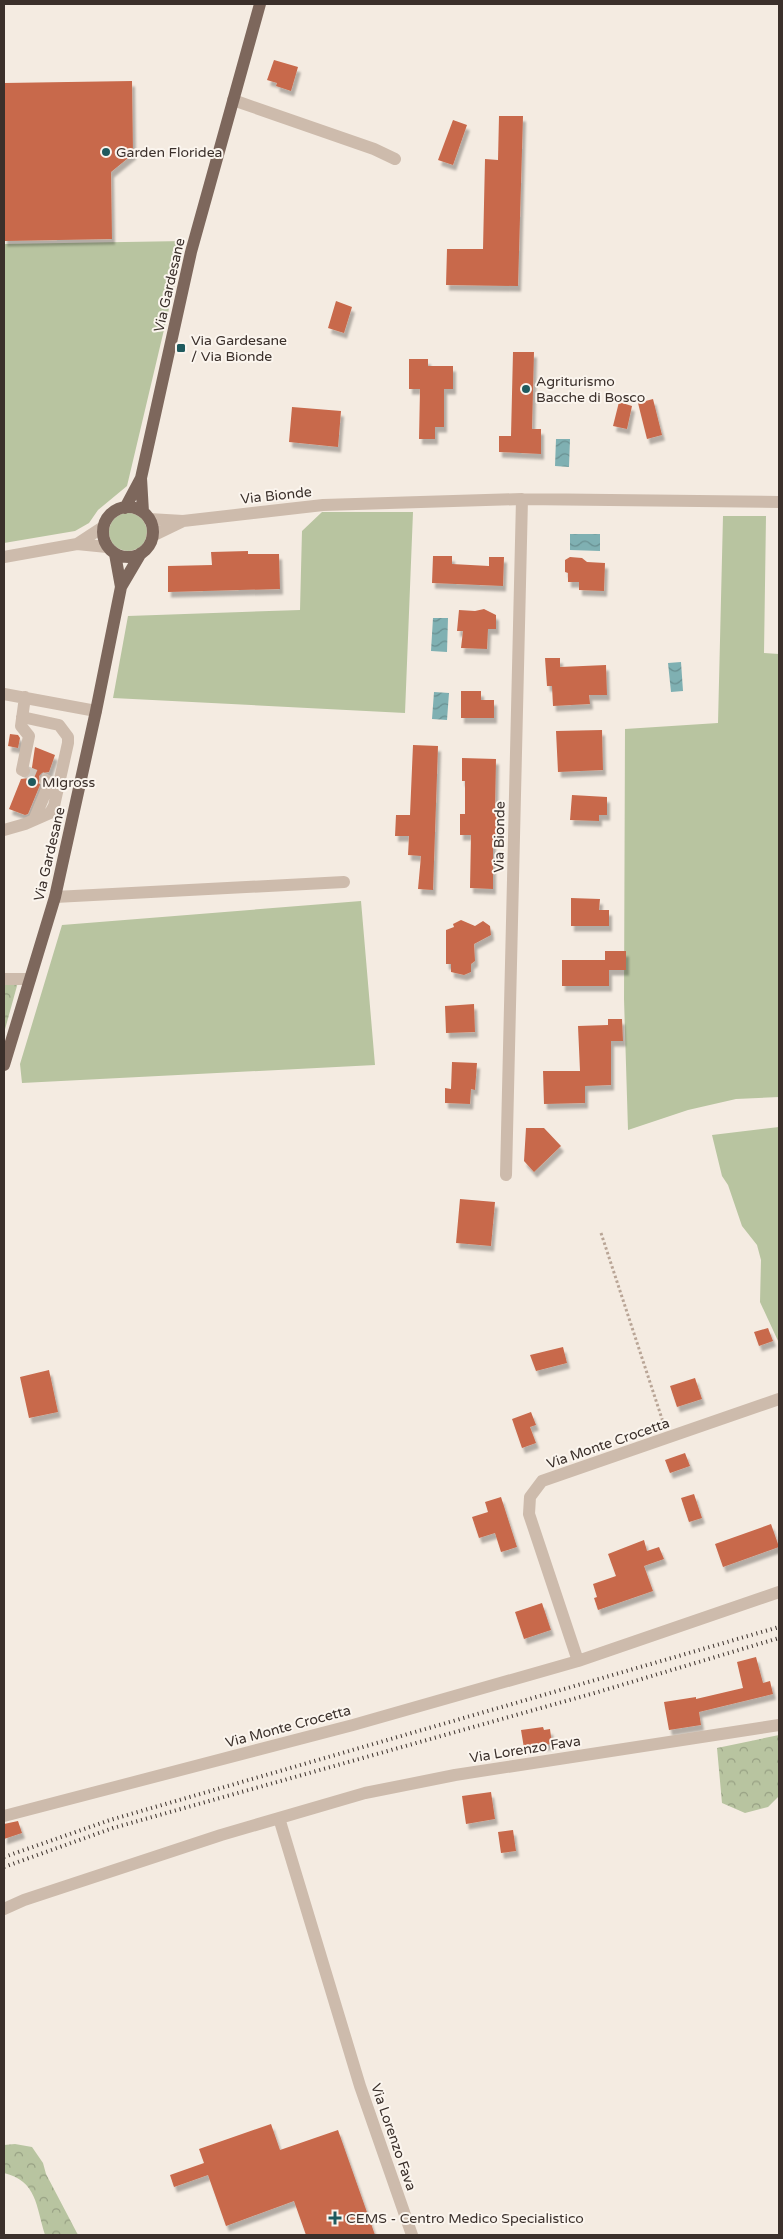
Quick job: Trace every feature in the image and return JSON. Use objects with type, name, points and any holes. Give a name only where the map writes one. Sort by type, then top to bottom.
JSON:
[{"type":"main road","name":"Via Gardesane","points":[[125,508],[141,478],[191,252],[260,4]]},
{"type":"main road","name":"Via Gardesane","points":[[141,478],[146,516]]},
{"type":"main road","points":[[125,508],[135,508],[146,516],[152,527],[152,536],[149,545],[141,554],[125,558],[111,551],[103,538],[103,527],[107,518],[115,511],[125,508]]},
{"type":"main road","name":"Via Gardesane","points":[[111,551],[121,587]]},
{"type":"main road","name":"Via Gardesane","points":[[4,1065],[55,897],[121,587],[141,554]]},
{"type":"street","points":[[233,100],[374,149],[395,159]]},
{"type":"street","name":"Via Bionde","points":[[146,516],[182,521],[324,505],[522,499],[779,502]]},
{"type":"street","name":"Via Bionde","points":[[506,1175],[522,499]]},
{"type":"street","name":"Via Bionde","points":[[152,536],[182,521]]},
{"type":"street","points":[[76,544],[103,527]]},
{"type":"street","points":[[4,557],[76,544],[111,551]]},
{"type":"street","points":[[4,694],[96,711]]},
{"type":"street","points":[[24,771],[22,770],[29,736],[21,726],[25,697]]},
{"type":"street","points":[[4,830],[50,813],[54,806],[68,737],[59,725],[22,717]]},
{"type":"street","points":[[34,820],[50,782],[46,780]]},
{"type":"street","points":[[55,897],[344,882]]},
{"type":"street","points":[[4,979],[30,979]]},
{"type":"street","name":"Via Monte Crocetta","points":[[578,1661],[529,1514],[530,1497],[542,1482],[779,1399]]},
{"type":"street","name":"Via Monte Crocetta","points":[[4,1816],[353,1725],[578,1661],[779,1592]]},
{"type":"street","name":"Via Lorenzo Fava","points":[[4,1909],[24,1900],[221,1835],[365,1793],[455,1775],[779,1724]]},
{"type":"street","name":"Via Lorenzo Fava","points":[[279,1818],[357,2076],[412,2235]]},
{"type":"path","points":[[601,1233],[668,1437]]},
{"type":"green space","points":[[185,241],[127,486],[98,510],[89,523],[75,531],[4,543],[4,244]]},
{"type":"green space","points":[[322,512],[413,512],[405,713],[113,698],[128,616],[300,610],[302,531]]},
{"type":"green space","points":[[128,513],[135,514],[141,519],[146,525],[146,539],[141,545],[135,550],[128,551],[121,550],[115,545],[110,539],[109,532],[110,525],[115,519],[121,514]]},
{"type":"green space","points":[[723,516],[766,516],[764,653],[779,654],[779,1097],[736,1099],[688,1110],[628,1130],[624,999],[625,729],[718,723]]},
{"type":"green space","points":[[361,901],[375,1065],[22,1083],[20,1064],[62,925]]},
{"type":"green space","points":[[20,975],[4,1033],[4,979]]},
{"type":"green space","points":[[779,1127],[779,1343],[760,1302],[761,1260],[757,1245],[742,1226],[728,1185],[722,1176],[712,1135]]},
{"type":"green space","points":[[779,1735],[779,1796],[768,1807],[745,1813],[722,1803],[717,1748]]},
{"type":"green space","points":[[15,2144],[32,2147],[43,2163],[46,2174],[78,2235],[45,2235],[34,2196],[29,2188],[15,2177],[4,2173],[4,2145]]},
{"type":"water","points":[[556,439],[570,439],[569,467],[555,466]]},
{"type":"water","points":[[570,534],[600,534],[600,551],[570,550]]},
{"type":"water","points":[[433,618],[448,618],[447,652],[431,651]]},
{"type":"water","points":[[681,662],[683,691],[671,692],[668,663]]},
{"type":"water","points":[[434,692],[449,693],[447,720],[432,719]]},
{"type":"building","points":[[274,60],[298,67],[291,91],[276,86],[277,83],[267,80]]},
{"type":"building","points":[[132,81],[133,154],[111,172],[112,239],[4,241],[4,83]]},
{"type":"building","points":[[499,116],[523,116],[518,286],[446,285],[447,249],[483,249],[485,159],[498,160]]},
{"type":"building","points":[[453,120],[467,125],[453,165],[438,160]]},
{"type":"building","points":[[336,301],[352,307],[344,333],[328,328]]},
{"type":"building","points":[[513,352],[534,352],[532,429],[541,429],[541,454],[499,452],[499,436],[511,436]]},
{"type":"building","points":[[409,359],[428,359],[428,366],[453,366],[453,389],[444,389],[444,427],[435,427],[435,439],[419,439],[420,389],[409,389]]},
{"type":"building","points":[[653,399],[662,435],[647,439],[638,403]]},
{"type":"building","points":[[619,402],[632,406],[627,429],[613,426]]},
{"type":"building","points":[[292,407],[341,411],[338,447],[289,442]]},
{"type":"building","points":[[248,551],[248,554],[279,554],[280,589],[168,592],[168,566],[212,565],[211,552]]},
{"type":"building","points":[[433,556],[452,556],[452,564],[489,566],[489,557],[504,557],[503,586],[432,583]]},
{"type":"building","points":[[570,557],[582,558],[587,562],[605,563],[604,591],[579,590],[579,582],[568,582],[568,573],[565,572],[565,560]]},
{"type":"building","points":[[484,609],[496,615],[496,629],[488,629],[487,649],[461,648],[463,631],[457,631],[459,610],[475,611]]},
{"type":"building","points":[[545,658],[560,658],[560,667],[606,665],[607,695],[589,695],[590,704],[553,706],[552,686],[547,686]]},
{"type":"building","points":[[461,691],[481,691],[481,700],[494,700],[494,718],[461,718]]},
{"type":"building","points":[[602,730],[603,770],[558,772],[556,731]]},
{"type":"building","points":[[10,734],[18,735],[20,738],[18,748],[8,746]]},
{"type":"building","points":[[413,745],[438,746],[433,890],[418,889],[421,856],[408,855],[409,836],[395,836],[396,815],[410,815]]},
{"type":"building","points":[[35,747],[55,755],[49,772],[42,773],[39,776],[40,785],[28,814],[25,815],[9,809],[21,779],[28,778],[31,774]]},
{"type":"building","points":[[462,758],[496,759],[495,810],[498,810],[497,836],[493,835],[493,889],[470,888],[471,835],[460,835],[460,814],[465,814],[465,781],[462,781]]},
{"type":"building","points":[[572,795],[607,797],[607,815],[599,815],[599,821],[570,820]]},
{"type":"building","points":[[571,898],[600,899],[599,910],[609,910],[609,926],[571,926]]},
{"type":"building","points":[[461,920],[475,926],[483,921],[490,926],[491,935],[474,944],[475,961],[471,964],[471,972],[464,975],[451,972],[451,964],[446,964],[446,930],[454,927],[453,924]]},
{"type":"building","points":[[605,951],[626,951],[626,970],[609,970],[609,986],[562,986],[562,960],[605,960]]},
{"type":"building","points":[[474,1004],[475,1032],[446,1033],[445,1006]]},
{"type":"building","points":[[608,1019],[622,1019],[623,1041],[611,1041],[611,1085],[585,1086],[585,1103],[544,1104],[543,1071],[580,1071],[578,1026],[608,1025]]},
{"type":"building","points":[[452,1062],[477,1063],[475,1090],[471,1089],[470,1104],[445,1103],[445,1088],[451,1089]]},
{"type":"building","points":[[526,1128],[544,1128],[561,1146],[534,1172],[524,1161]]},
{"type":"building","points":[[460,1199],[495,1202],[491,1246],[456,1243]]},
{"type":"building","points":[[768,1328],[773,1341],[759,1346],[754,1332]]},
{"type":"building","points":[[563,1347],[567,1363],[536,1371],[530,1355]]},
{"type":"building","points":[[49,1370],[58,1412],[29,1418],[20,1377]]},
{"type":"building","points":[[695,1378],[702,1399],[677,1407],[670,1386]]},
{"type":"building","points":[[531,1412],[536,1425],[530,1427],[536,1443],[522,1448],[512,1419]]},
{"type":"building","points":[[685,1453],[690,1466],[670,1473],[665,1460]]},
{"type":"building","points":[[694,1494],[702,1518],[689,1522],[681,1498]]},
{"type":"building","points":[[501,1497],[517,1547],[501,1552],[495,1533],[479,1538],[472,1517],[488,1512],[485,1502]]},
{"type":"building","points":[[771,1524],[779,1547],[723,1567],[715,1544]]},
{"type":"building","points":[[644,1540],[647,1551],[659,1547],[664,1559],[644,1566],[653,1591],[598,1610],[594,1598],[597,1597],[593,1584],[616,1576],[608,1554]]},
{"type":"building","points":[[542,1603],[551,1630],[524,1639],[515,1612]]},
{"type":"building","points":[[756,1657],[763,1683],[770,1681],[773,1694],[699,1712],[701,1725],[669,1730],[664,1702],[696,1697],[696,1699],[743,1688],[737,1662]]},
{"type":"building","points":[[543,1727],[544,1730],[550,1729],[552,1744],[524,1748],[521,1730]]},
{"type":"building","points":[[491,1792],[495,1819],[466,1824],[462,1796]]},
{"type":"building","points":[[18,1821],[22,1833],[4,1839],[4,1824]]},
{"type":"building","points":[[513,1830],[516,1851],[501,1853],[498,1832]]},
{"type":"building","points":[[271,2124],[280,2150],[338,2130],[375,2235],[306,2235],[294,2201],[226,2226],[208,2175],[174,2187],[170,2175],[204,2163],[199,2149]]},
{"type":"tunnel","points":[[24,771],[46,780]]},
{"type":"railway","points":[[4,1857],[110,1820],[779,1627]]},
{"type":"railway","points":[[4,1867],[113,1828],[598,1692],[779,1638]]},
{"type":"place","name":"Garden Floridea","points":[[106,152]]},
{"type":"place","name":"Via Gardesane / Via Bionde","points":[[181,348]]},
{"type":"place","name":"Agriturismo Bacche di Bosco","points":[[526,389]]},
{"type":"place","name":"MIgross","points":[[32,782]]},
{"type":"place","name":"CEMS - Centro Medico Specialistico","points":[[335,2218]]}]
